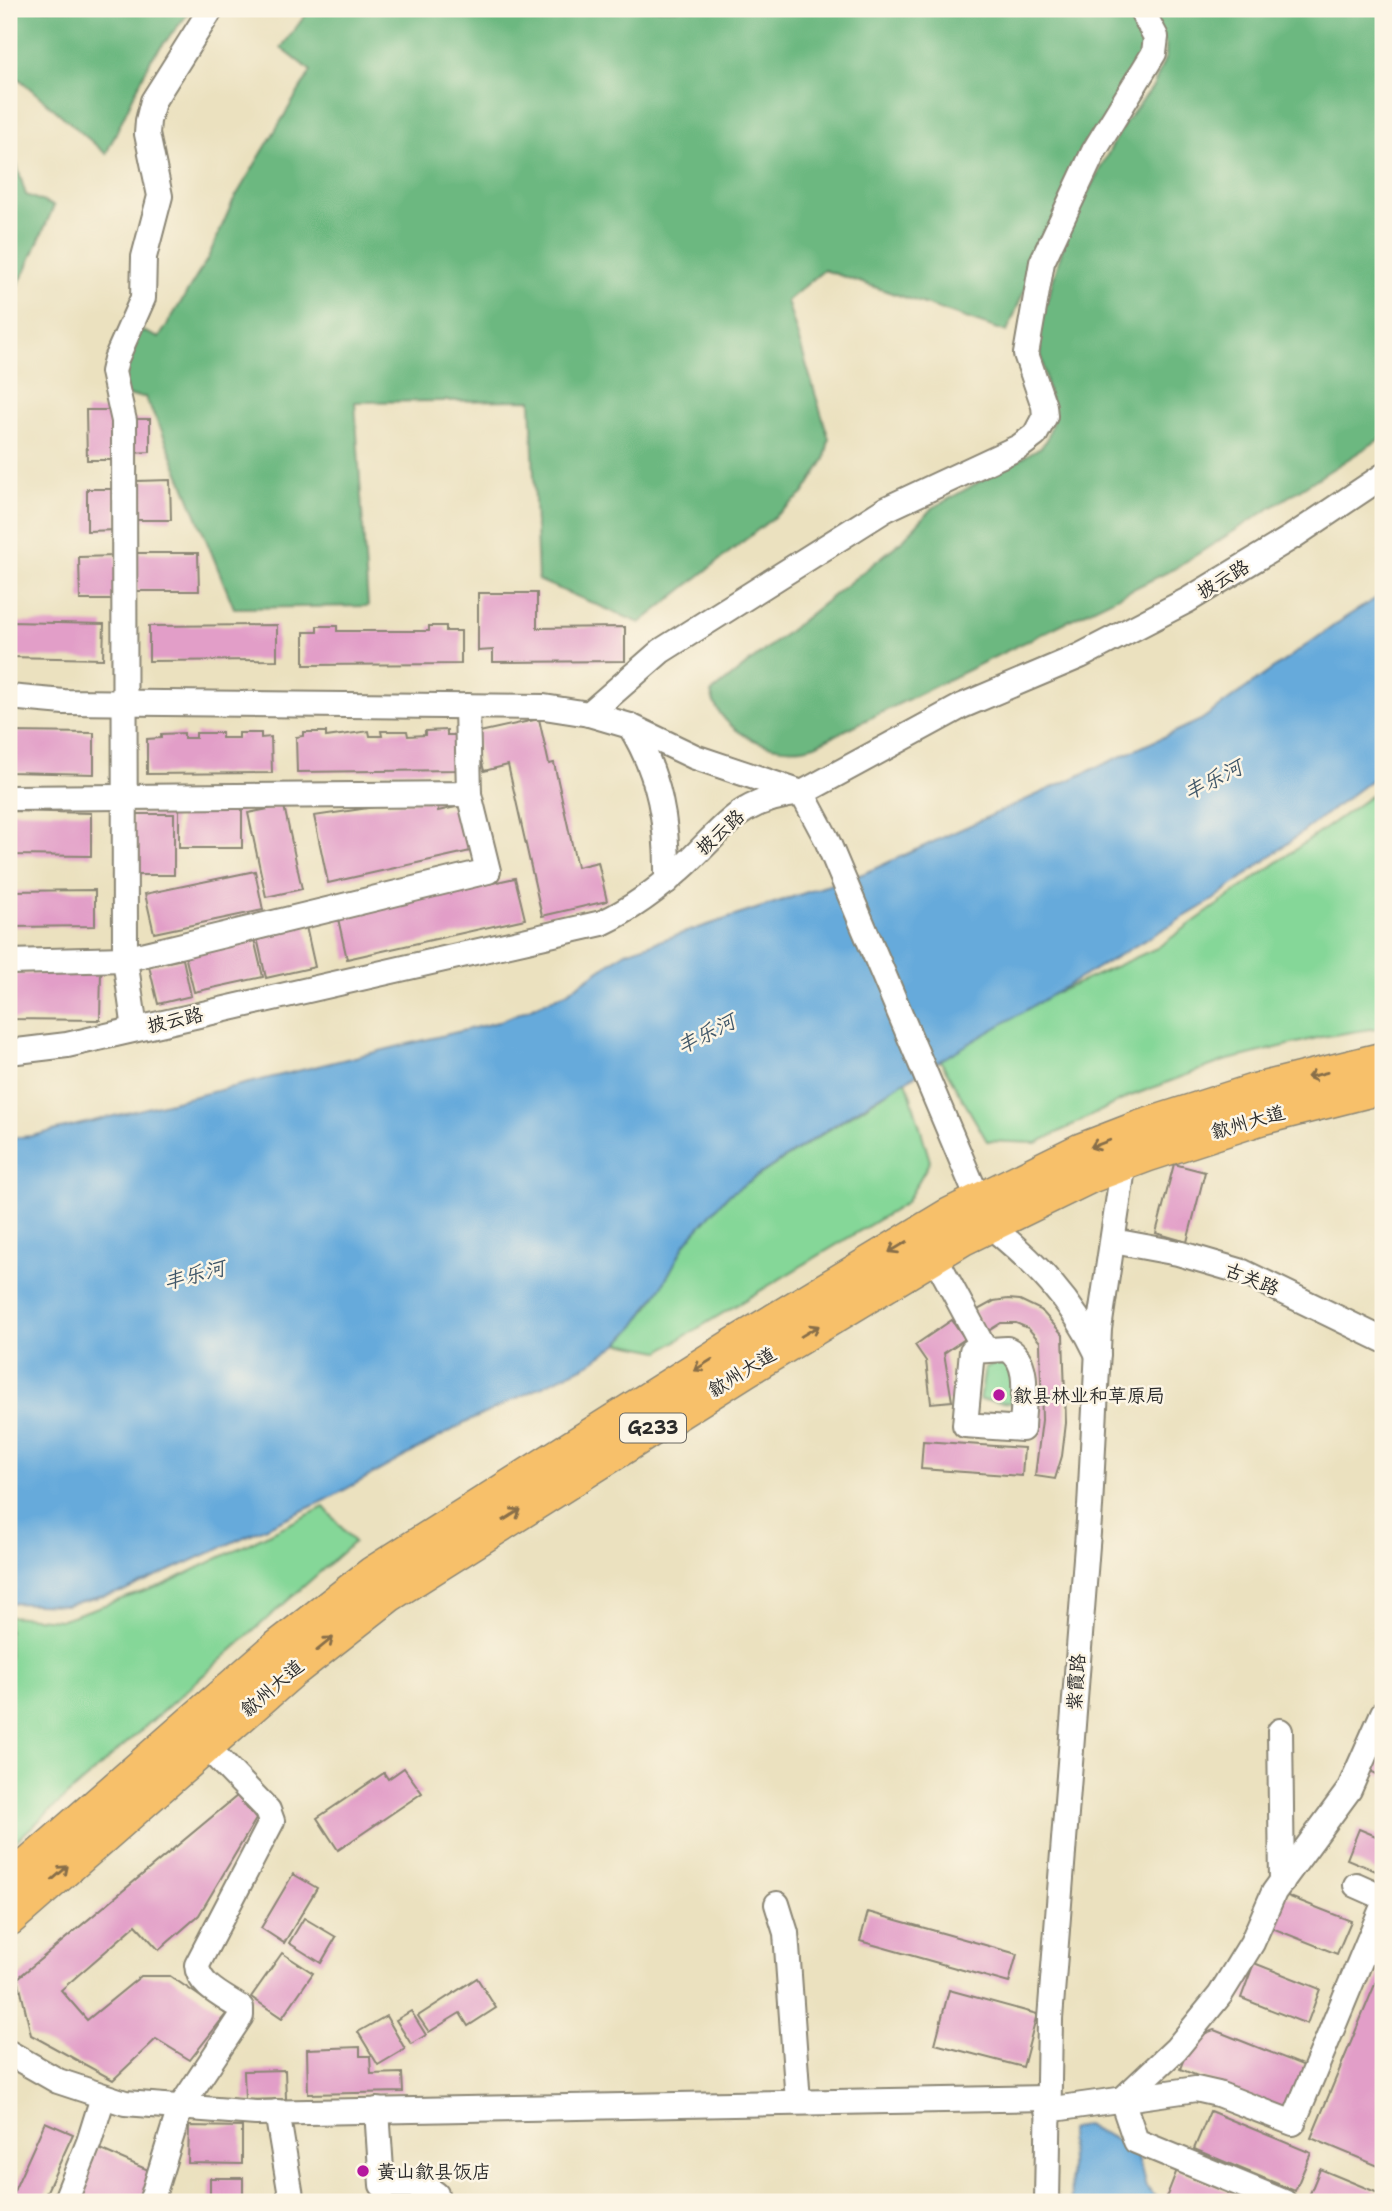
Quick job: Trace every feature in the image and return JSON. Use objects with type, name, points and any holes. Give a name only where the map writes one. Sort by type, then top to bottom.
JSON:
[{"type":"highway","name":"歙州大道","points":[[9,1918],[319,1648],[430,1566],[934,1255],[984,1213],[1081,1151],[1138,1129],[1253,1092],[1383,1060]]},
{"type":"highway","name":"歙州大道","points":[[9,1884],[274,1651],[383,1567],[721,1354],[949,1216],[984,1213],[1124,1162],[1261,1117],[1383,1086]]},
{"type":"street","points":[[135,1029],[125,959],[124,421],[113,372],[116,359],[144,298],[144,257],[160,196],[147,134],[153,101],[211,9]]},
{"type":"street","points":[[589,714],[662,651],[886,509],[1019,447],[1035,435],[1045,416],[1044,406],[1026,354],[1039,272],[1094,151],[1154,54],[1156,37],[1141,9]]},
{"type":"street","name":"披云路","points":[[9,1052],[67,1045],[581,929],[621,914],[667,881],[738,813],[765,800],[802,793],[962,706],[1080,656],[1188,600],[1282,544],[1383,476]]},
{"type":"street","points":[[9,697],[123,702],[544,707],[589,714],[630,726],[695,757],[802,793],[826,838],[984,1213],[1059,1289],[1074,1310],[1098,1355]]},
{"type":"street","points":[[9,962],[125,959],[488,872],[469,793],[467,706]]},
{"type":"street","points":[[630,726],[645,751],[657,784],[665,824],[667,881]]},
{"type":"street","points":[[9,798],[469,793]]},
{"type":"street","name":"紫霞路","points":[[1047,2202],[1050,2019],[1090,1507],[1098,1355],[1124,1162]]},
{"type":"street","name":"古关路","points":[[1113,1241],[1178,1252],[1243,1272],[1383,1340]]},
{"type":"street","points":[[934,1255],[985,1350]]},
{"type":"street","points":[[1122,2100],[1176,2049],[1220,1995],[1238,1968],[1274,1892],[1349,1790],[1383,1713]]},
{"type":"street","points":[[1280,1731],[1282,1882]]},
{"type":"street","points":[[151,2202],[180,2108],[241,2016],[241,2008],[203,1983],[197,1965],[272,1821],[268,1810],[206,1746]]},
{"type":"street","points":[[1356,1885],[1383,1896]]},
{"type":"street","points":[[777,1904],[786,1933],[798,2102]]},
{"type":"street","points":[[9,2053],[58,2081],[103,2097],[148,2106],[180,2108],[277,2112],[798,2102],[1047,2104],[1122,2100],[1172,2090],[1207,2091],[1293,2123],[1383,1906]]},
{"type":"street","points":[[65,2202],[89,2142],[103,2097]]},
{"type":"street","points":[[1122,2100],[1136,2141],[1284,2202]]},
{"type":"street","points":[[377,2110],[382,2185],[423,2185],[436,2193],[437,2202]]},
{"type":"street","points":[[277,2112],[292,2202]]},
{"type":"green space","points":[[9,9],[192,9],[151,59],[106,154],[9,70]]},
{"type":"green space","points":[[310,9],[1121,9],[1139,31],[1143,52],[1060,204],[1007,332],[824,270],[787,301],[829,439],[825,459],[803,494],[640,623],[538,580],[531,400],[355,402],[368,606],[234,608],[162,431],[145,397],[108,395],[138,329],[159,338],[208,258],[233,201],[311,71],[281,48]]},
{"type":"green space","points":[[1139,9],[1383,9],[1383,437],[1174,569],[815,745],[784,748],[752,739],[726,720],[716,708],[711,693],[903,540],[931,509],[1041,447],[1047,440],[1053,419],[1037,334],[1068,230],[1122,127],[1154,85],[1166,56],[1166,45]]},
{"type":"green space","points":[[9,140],[26,195],[54,206],[25,272],[9,299]]},
{"type":"green space","points":[[1383,787],[1383,1027],[1321,1037],[1224,1061],[1128,1097],[1037,1143],[987,1141],[933,1048],[1157,948]]},
{"type":"green space","points":[[906,1080],[930,1161],[906,1203],[660,1351],[619,1343],[650,1306],[686,1242],[727,1196]]},
{"type":"green space","points":[[995,1363],[1011,1367],[1014,1375],[1012,1403],[980,1400],[985,1368]]},
{"type":"green space","points":[[324,1507],[354,1542],[9,1847],[9,1616],[60,1620],[163,1585]]},
{"type":"water","name":"丰乐河","points":[[1383,594],[1383,771],[1213,900],[868,1103],[727,1196],[686,1242],[663,1285],[635,1326],[619,1343],[589,1364],[467,1422],[326,1500],[125,1591],[66,1605],[9,1603],[9,1138],[32,1136],[498,1022],[566,993],[626,952],[865,873],[1201,720],[1346,617]]},
{"type":"water","points":[[1085,2125],[1136,2149],[1146,2187],[1160,2202],[1071,2202],[1069,2130]]},
{"type":"building","points":[[86,410],[113,410],[114,460],[87,460]]},
{"type":"building","points":[[132,419],[150,419],[150,452],[132,453]]},
{"type":"building","points":[[170,480],[171,520],[136,520],[135,481]]},
{"type":"building","points":[[87,489],[116,489],[117,530],[87,531]]},
{"type":"building","points":[[137,553],[198,553],[199,591],[137,591]]},
{"type":"building","points":[[116,556],[116,600],[80,600],[79,557]]},
{"type":"building","points":[[478,593],[537,593],[537,628],[625,627],[625,661],[493,662],[493,650],[478,651]]},
{"type":"building","points":[[9,622],[104,624],[103,659],[9,657]]},
{"type":"building","points":[[277,625],[277,660],[149,661],[149,626]]},
{"type":"building","points":[[317,626],[337,626],[337,631],[429,631],[429,626],[446,626],[446,631],[461,631],[461,664],[304,665],[304,632],[317,632]]},
{"type":"building","points":[[539,719],[549,764],[554,763],[577,867],[598,862],[607,901],[542,916],[508,765],[484,771],[475,733]]},
{"type":"building","points":[[447,730],[447,735],[457,735],[457,770],[297,772],[296,737],[303,736],[303,732],[326,732],[326,737],[369,731],[370,736],[382,736],[381,731],[407,731],[408,736],[425,735],[425,731]]},
{"type":"building","points":[[9,732],[94,733],[94,774],[9,772]]},
{"type":"building","points":[[184,733],[184,738],[196,738],[196,733],[222,733],[222,738],[239,738],[239,733],[261,733],[261,738],[271,737],[272,773],[147,774],[147,739],[161,738],[161,734]]},
{"type":"building","points":[[436,798],[438,811],[465,805],[475,850],[328,883],[314,816]]},
{"type":"building","points":[[284,806],[302,889],[266,897],[248,813]]},
{"type":"building","points":[[179,808],[242,808],[242,848],[179,848]]},
{"type":"building","points":[[9,811],[91,813],[91,856],[9,855]]},
{"type":"building","points":[[132,814],[174,814],[174,875],[132,875]]},
{"type":"building","points":[[255,871],[263,910],[154,933],[145,894]]},
{"type":"building","points":[[515,878],[525,919],[347,959],[337,914],[398,904]]},
{"type":"building","points":[[95,890],[95,926],[9,927],[9,891]]},
{"type":"building","points":[[305,922],[315,967],[266,978],[256,933]]},
{"type":"building","points":[[254,939],[263,977],[194,992],[185,955]]},
{"type":"building","points":[[183,959],[191,996],[158,1004],[149,966]]},
{"type":"building","points":[[42,969],[101,970],[100,1020],[9,1019],[9,974],[42,974]]},
{"type":"building","points":[[1174,1164],[1205,1172],[1187,1242],[1156,1233]]},
{"type":"building","points":[[1020,1300],[1041,1310],[1063,1335],[1066,1423],[1062,1456],[1055,1479],[1035,1476],[1042,1420],[1040,1342],[1028,1328],[1016,1323],[1001,1323],[985,1333],[974,1312],[994,1301]]},
{"type":"building","points":[[952,1320],[965,1339],[944,1353],[952,1401],[931,1403],[926,1361],[915,1345]]},
{"type":"building","points":[[923,1441],[1024,1448],[1022,1476],[921,1469]]},
{"type":"building","points":[[1383,1739],[1383,1777],[1368,1770]]},
{"type":"building","points":[[404,1768],[422,1793],[338,1850],[317,1818],[384,1773],[388,1779]]},
{"type":"building","points":[[237,1796],[256,1819],[199,1915],[159,1950],[136,1925],[61,1990],[87,2020],[141,1976],[170,1976],[226,2014],[190,2060],[156,2039],[113,2080],[31,2035],[18,1978]]},
{"type":"building","points":[[1359,1829],[1383,1839],[1383,1874],[1347,1859]]},
{"type":"building","points":[[293,1874],[317,1888],[284,1943],[261,1928]]},
{"type":"building","points":[[1285,1895],[1351,1921],[1337,1954],[1272,1928]]},
{"type":"building","points":[[868,1912],[1017,1954],[1009,1983],[860,1941]]},
{"type":"building","points":[[304,1918],[336,1937],[321,1963],[289,1943]]},
{"type":"building","points":[[282,1953],[313,1973],[282,2018],[251,1997]]},
{"type":"building","points":[[1254,1963],[1320,1989],[1307,2024],[1241,1998]]},
{"type":"building","points":[[1383,1965],[1383,2168],[1311,2138]]},
{"type":"building","points":[[477,1978],[496,2008],[468,2026],[460,2013],[429,2032],[418,2016]]},
{"type":"building","points":[[949,1990],[1037,2014],[1023,2067],[935,2044]]},
{"type":"building","points":[[411,2011],[426,2035],[411,2044],[396,2020]]},
{"type":"building","points":[[386,2016],[405,2049],[378,2065],[358,2032]]},
{"type":"building","points":[[1214,2030],[1310,2068],[1292,2113],[1180,2069],[1192,2038]]},
{"type":"building","points":[[360,2047],[360,2056],[370,2056],[371,2074],[402,2073],[403,2092],[308,2094],[307,2049]]},
{"type":"building","points":[[285,2070],[286,2099],[245,2100],[244,2071]]},
{"type":"building","points":[[1210,2111],[1311,2153],[1295,2191],[1194,2149]]},
{"type":"building","points":[[45,2122],[73,2134],[42,2202],[9,2202]]},
{"type":"building","points":[[189,2126],[242,2127],[242,2164],[188,2163]]},
{"type":"building","points":[[97,2148],[153,2172],[140,2202],[74,2202]]},
{"type":"building","points":[[1320,2169],[1383,2195],[1383,2202],[1323,2202],[1309,2196]]},
{"type":"building","points":[[1177,2170],[1253,2202],[1177,2202],[1166,2198]]},
{"type":"building","points":[[210,2178],[243,2178],[243,2202],[210,2202]]},
{"type":"place","name":"歙县林业和草原局","points":[[999,1395]]},
{"type":"place","name":"黄山歙县饭店","points":[[363,2171]]}]
